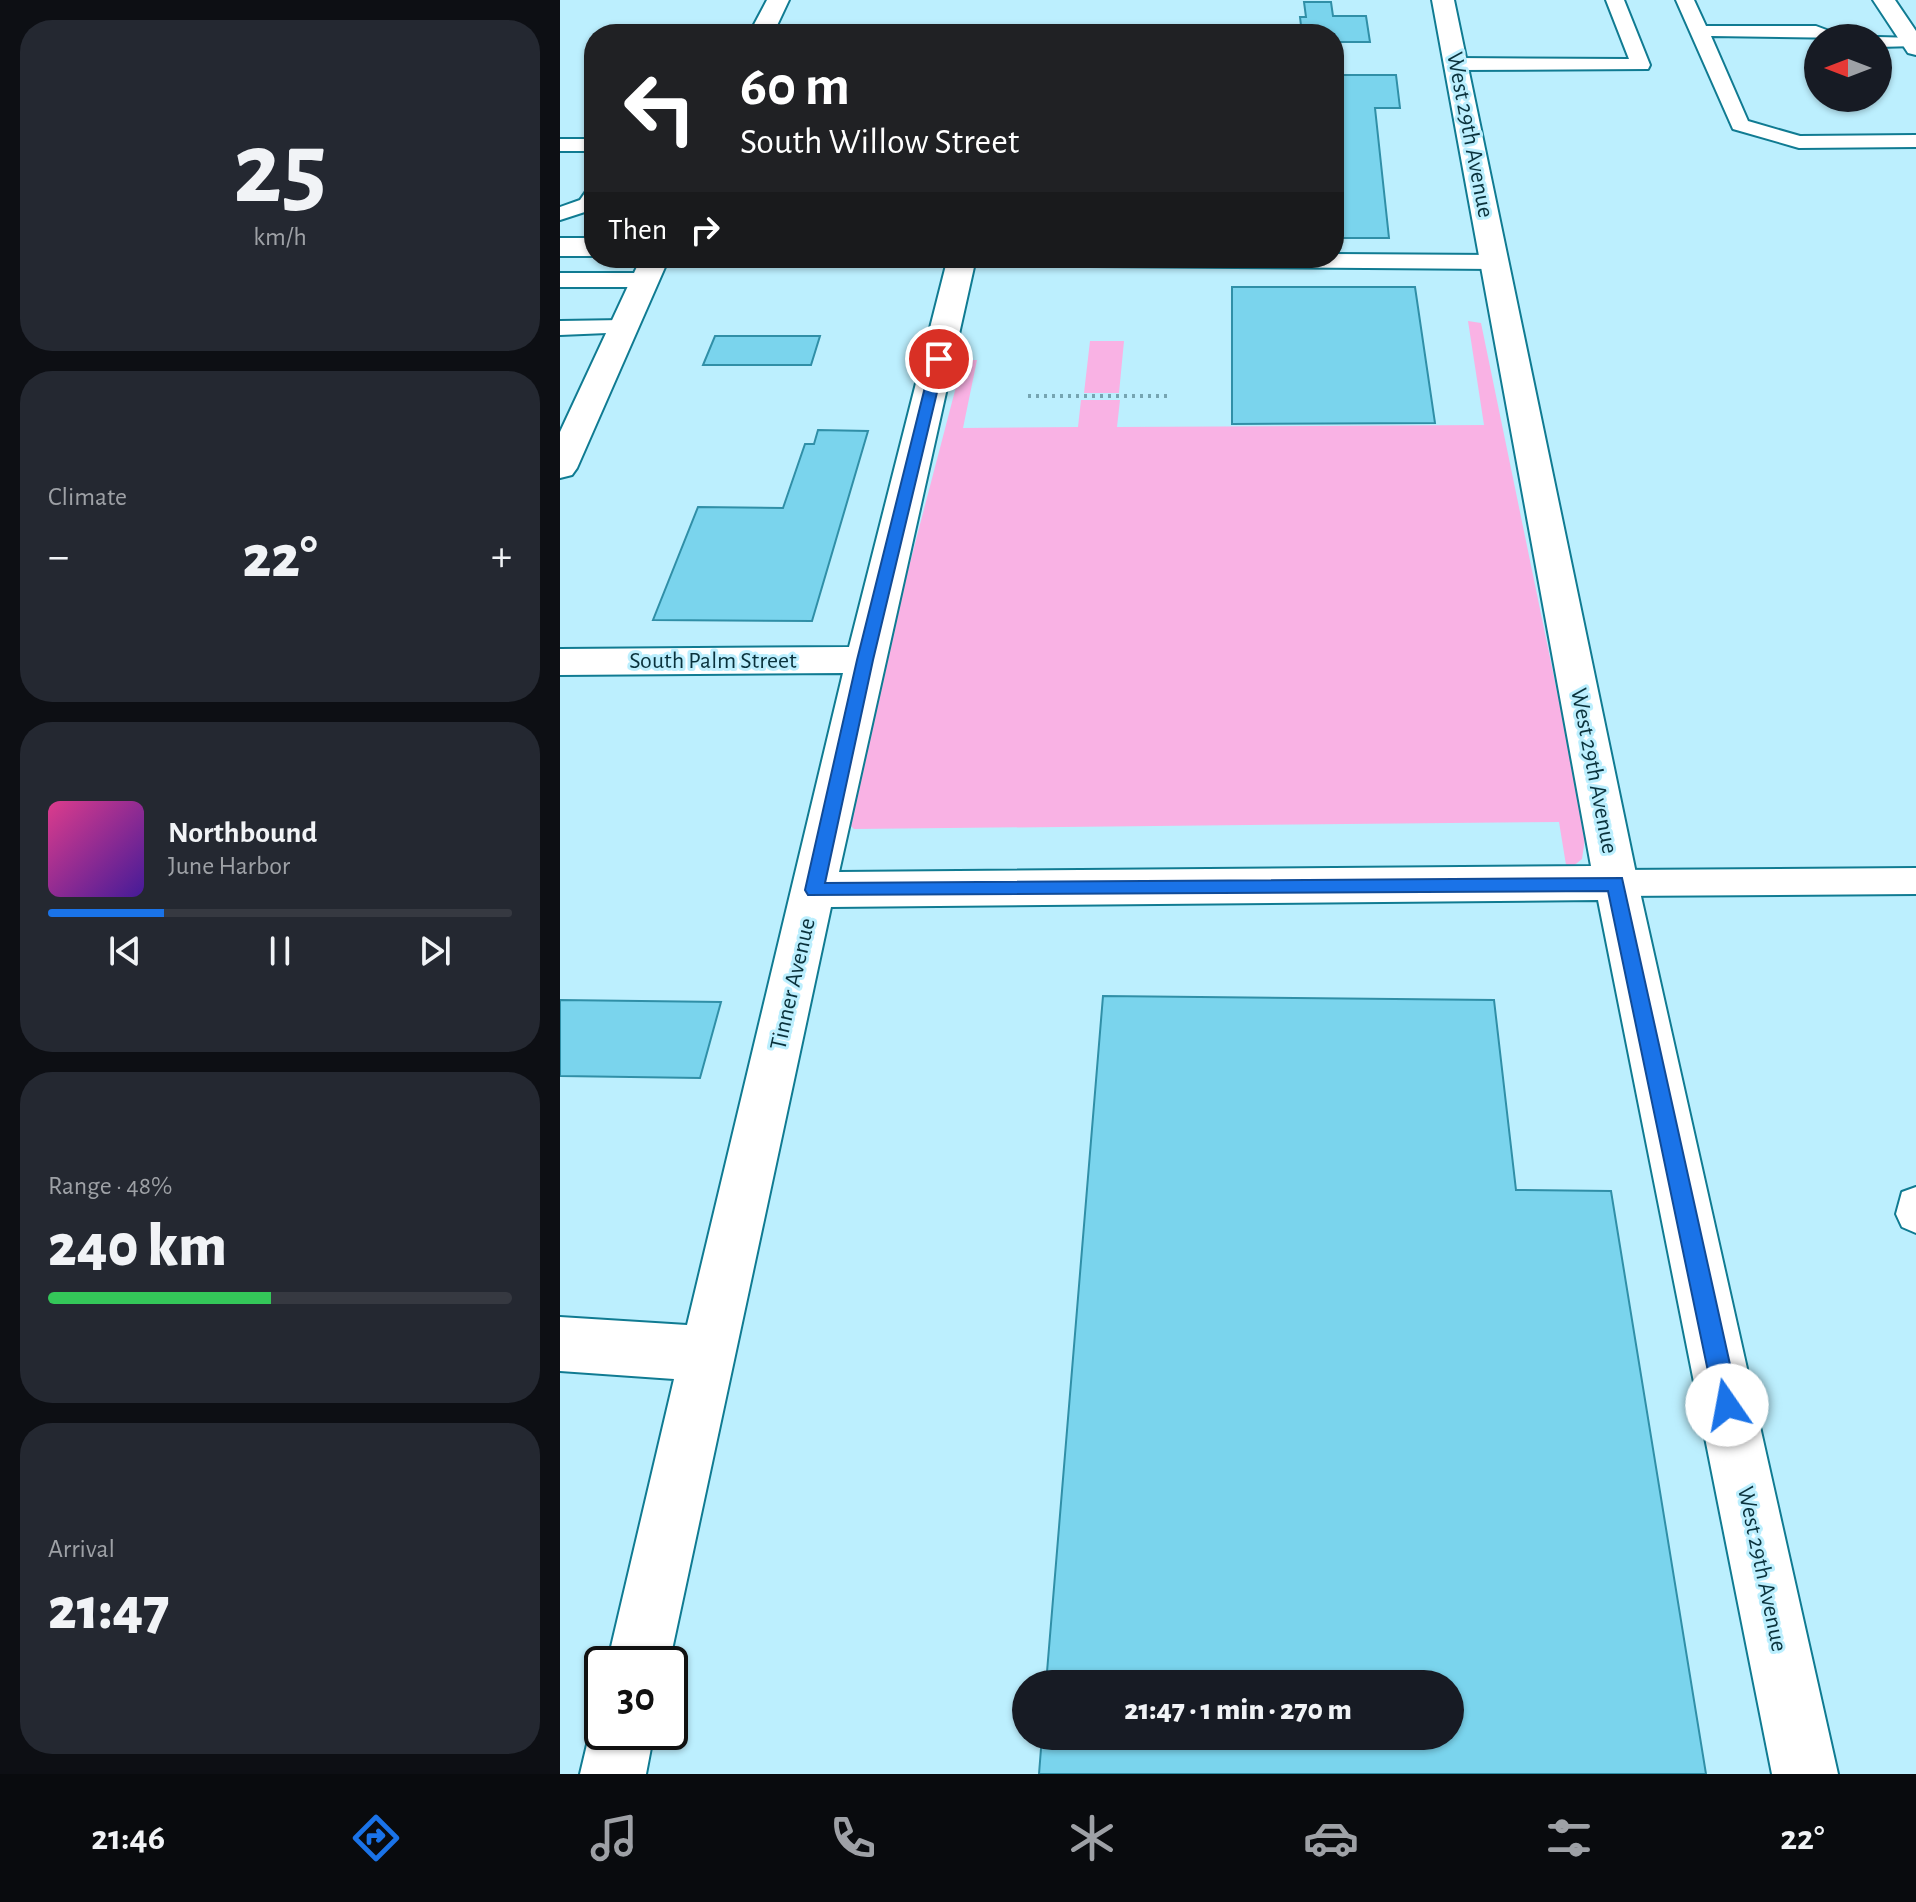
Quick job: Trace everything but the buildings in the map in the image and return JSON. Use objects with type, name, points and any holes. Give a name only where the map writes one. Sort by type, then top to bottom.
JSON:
[{"type":"street","points":[[766,24],[778,0]]},
{"type":"street","name":"West 29th Avenue","points":[[1443,0],[1616,883],[1805,1774]]},
{"type":"street","points":[[1884,0],[1914,45]]},
{"type":"street","points":[[560,247],[584,247]]},
{"type":"street","name":"Tinner Avenue","points":[[642,1646],[865,660],[960,268]]},
{"type":"street","points":[[564,449],[650,269]]},
{"type":"street","name":"South Palm Street","points":[[560,662],[865,660]]},
{"type":"street","points":[[814,890],[1616,883]]},
{"type":"street","points":[[560,1344],[707,1354]]},
{"type":"street","points":[[613,1774],[618,1750]]},
{"type":"lane","points":[[1456,64],[1641,65],[1615,0]]},
{"type":"lane","points":[[1685,0],[1740,125],[1799,142],[1916,141]]},
{"type":"lane","points":[[1700,31],[1804,31]]},
{"type":"lane","points":[[1892,43],[1914,45]]},
{"type":"lane","points":[[560,145],[584,145]]},
{"type":"lane","points":[[560,214],[584,206]]},
{"type":"lane","points":[[1344,261],[1495,262]]},
{"type":"lane","points":[[560,312],[568,280],[650,269]]},
{"type":"lane","points":[[560,328],[623,327]]},
{"type":"lane","points":[[1616,883],[1916,881]]},
{"type":"lane","points":[[1916,1205],[1916,1214]]},
{"type":"path","points":[[1028,396],[1170,396]]},
{"type":"shaded area","points":[[1468,321],[1481,323],[1586,832],[1582,859],[1567,871],[1559,822],[854,829],[845,821],[845,811],[963,360],[977,360],[963,428],[1078,427],[1081,400],[1120,400],[1117,427],[1484,425]]},
{"type":"shaded area","points":[[1090,341],[1124,341],[1119,393],[1084,393]]},
{"type":"route","points":[[939,359],[865,660],[814,890],[1616,883],[1727,1405]]}]
